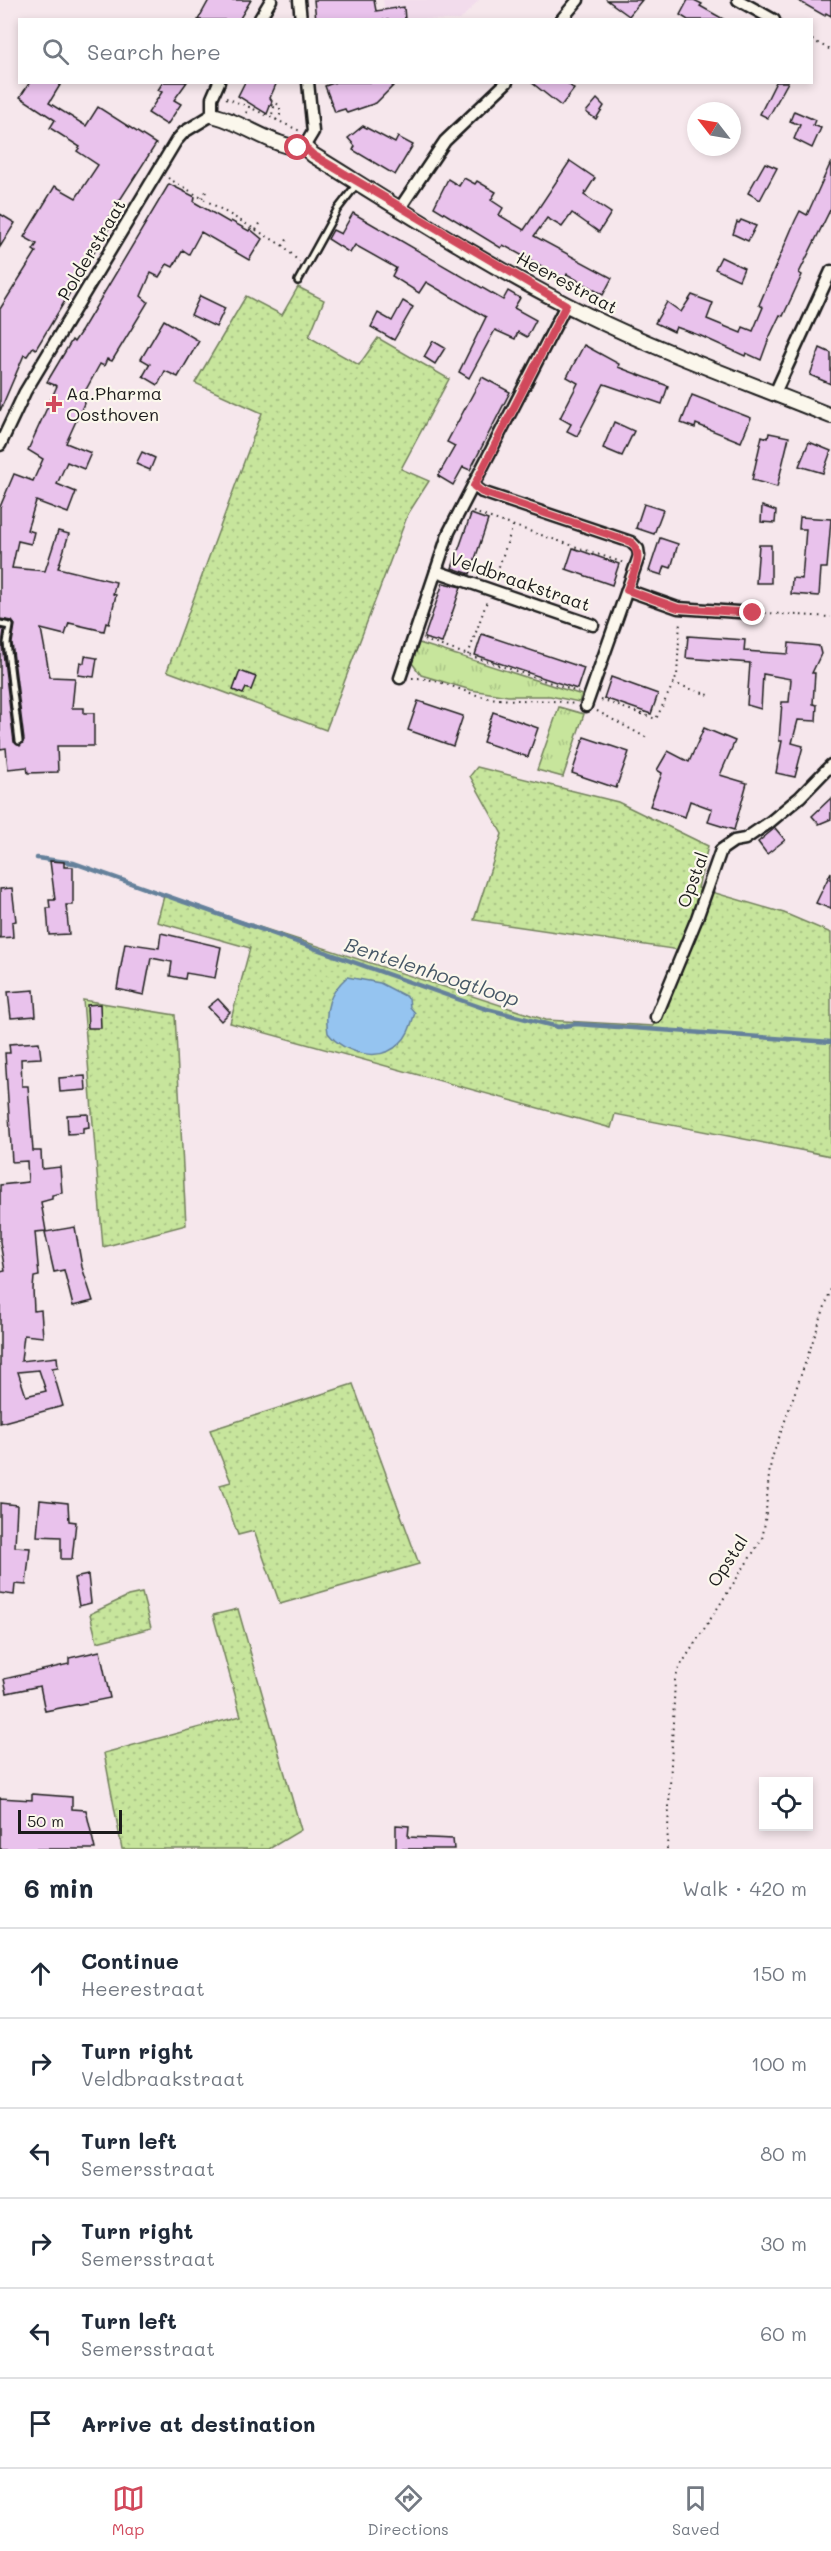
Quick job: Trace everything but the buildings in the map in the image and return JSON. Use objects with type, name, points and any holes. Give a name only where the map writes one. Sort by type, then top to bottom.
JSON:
[{"type":"street","points":[[260,18],[271,0]]},
{"type":"street","points":[[299,0],[301,18]]},
{"type":"street","points":[[563,18],[578,0]]},
{"type":"street","points":[[738,0],[770,18]]},
{"type":"street","points":[[212,115],[214,93],[218,84]]},
{"type":"street","points":[[308,84],[308,141]]},
{"type":"street","points":[[400,208],[445,141],[505,84]]},
{"type":"street","name":"Heerestraat","points":[[212,115],[241,124],[291,147],[308,141],[358,182],[566,305],[641,340],[831,416]]},
{"type":"street","name":"Polderstraat","points":[[0,445],[25,392],[157,172],[184,132],[212,115]]},
{"type":"street","points":[[775,393],[831,271]]},
{"type":"street","name":"Veldbraakstraat","points":[[400,678],[449,532],[566,305]]},
{"type":"street","points":[[474,486],[482,492],[631,542],[638,549],[639,556],[588,701]]},
{"type":"street","name":"Veldbraakstraat","points":[[436,571],[593,625]]},
{"type":"street","points":[[627,590],[678,608],[753,613]]},
{"type":"street","name":"Opstal","points":[[656,1017],[697,918],[721,850],[734,841],[745,839],[770,822],[831,765]]},
{"type":"lane","points":[[298,281],[338,210],[358,182]]},
{"type":"lane","points":[[0,624],[10,626],[7,643],[19,741]]},
{"type":"path","points":[[813,41],[831,50]]},
{"type":"path","points":[[214,93],[276,120],[308,141]]},
{"type":"path","points":[[271,118],[270,105],[276,103],[280,106],[280,115],[276,120]]},
{"type":"path","points":[[241,124],[249,107]]},
{"type":"path","points":[[157,172],[283,246],[305,268]]},
{"type":"path","points":[[202,198],[207,190]]},
{"type":"path","points":[[256,231],[261,222]]},
{"type":"path","points":[[283,246],[288,238]]},
{"type":"path","points":[[462,508],[635,567]]},
{"type":"path","points":[[753,613],[831,617]]},
{"type":"path","points":[[414,637],[588,701],[656,719],[677,676],[680,621]]},
{"type":"path","points":[[400,678],[418,677],[490,698],[588,701],[647,738]]},
{"type":"path","points":[[673,683],[711,696]]},
{"type":"path","name":"Opstal","points":[[666,1849],[675,1680],[679,1668],[762,1539],[772,1458],[831,1289]]},
{"type":"shaded area","points":[[383,0],[479,0],[462,18],[386,18]]},
{"type":"green space","points":[[298,287],[324,300],[309,337],[359,365],[378,338],[449,379],[401,469],[429,481],[408,514],[326,730],[167,671],[262,413],[195,383],[246,296],[282,315]]},
{"type":"green space","points":[[419,643],[582,695],[579,702],[550,696],[508,696],[471,690],[421,675],[412,663]]},
{"type":"green space","points":[[559,707],[584,714],[563,777],[537,770]]},
{"type":"green space","points":[[477,767],[618,802],[708,846],[698,888],[784,913],[831,933],[831,1156],[615,1114],[611,1128],[230,1023],[250,948],[157,922],[164,896],[546,1020],[653,1026],[680,950],[474,920],[502,834],[470,776]]},
{"type":"green space","points":[[83,1000],[175,1015],[186,1225],[103,1247]]},
{"type":"green space","points":[[353,1384],[419,1564],[280,1604],[254,1531],[238,1535],[220,1485],[231,1482],[210,1430]]},
{"type":"green space","points":[[142,1593],[151,1628],[97,1642],[90,1614],[128,1596]]},
{"type":"green space","points":[[238,1609],[301,1830],[269,1849],[122,1849],[104,1753],[241,1716],[213,1615]]},
{"type":"water","points":[[347,977],[380,983],[409,998],[410,1007],[415,1013],[406,1036],[392,1049],[383,1053],[362,1053],[343,1046],[328,1033],[329,1002],[336,989]]},
{"type":"waterway","name":"Bentelenhoogtloop","points":[[37,858],[74,863],[483,1008],[558,1027],[576,1024],[831,1042]]},
{"type":"place","name":"Aa.Pharma Oosthoven","points":[[54,404]]},
{"type":"route","points":[[298,148],[304,147],[313,155],[400,208],[566,305],[474,486],[482,492],[631,542],[638,549],[639,556],[627,590],[678,608],[753,613]]}]
